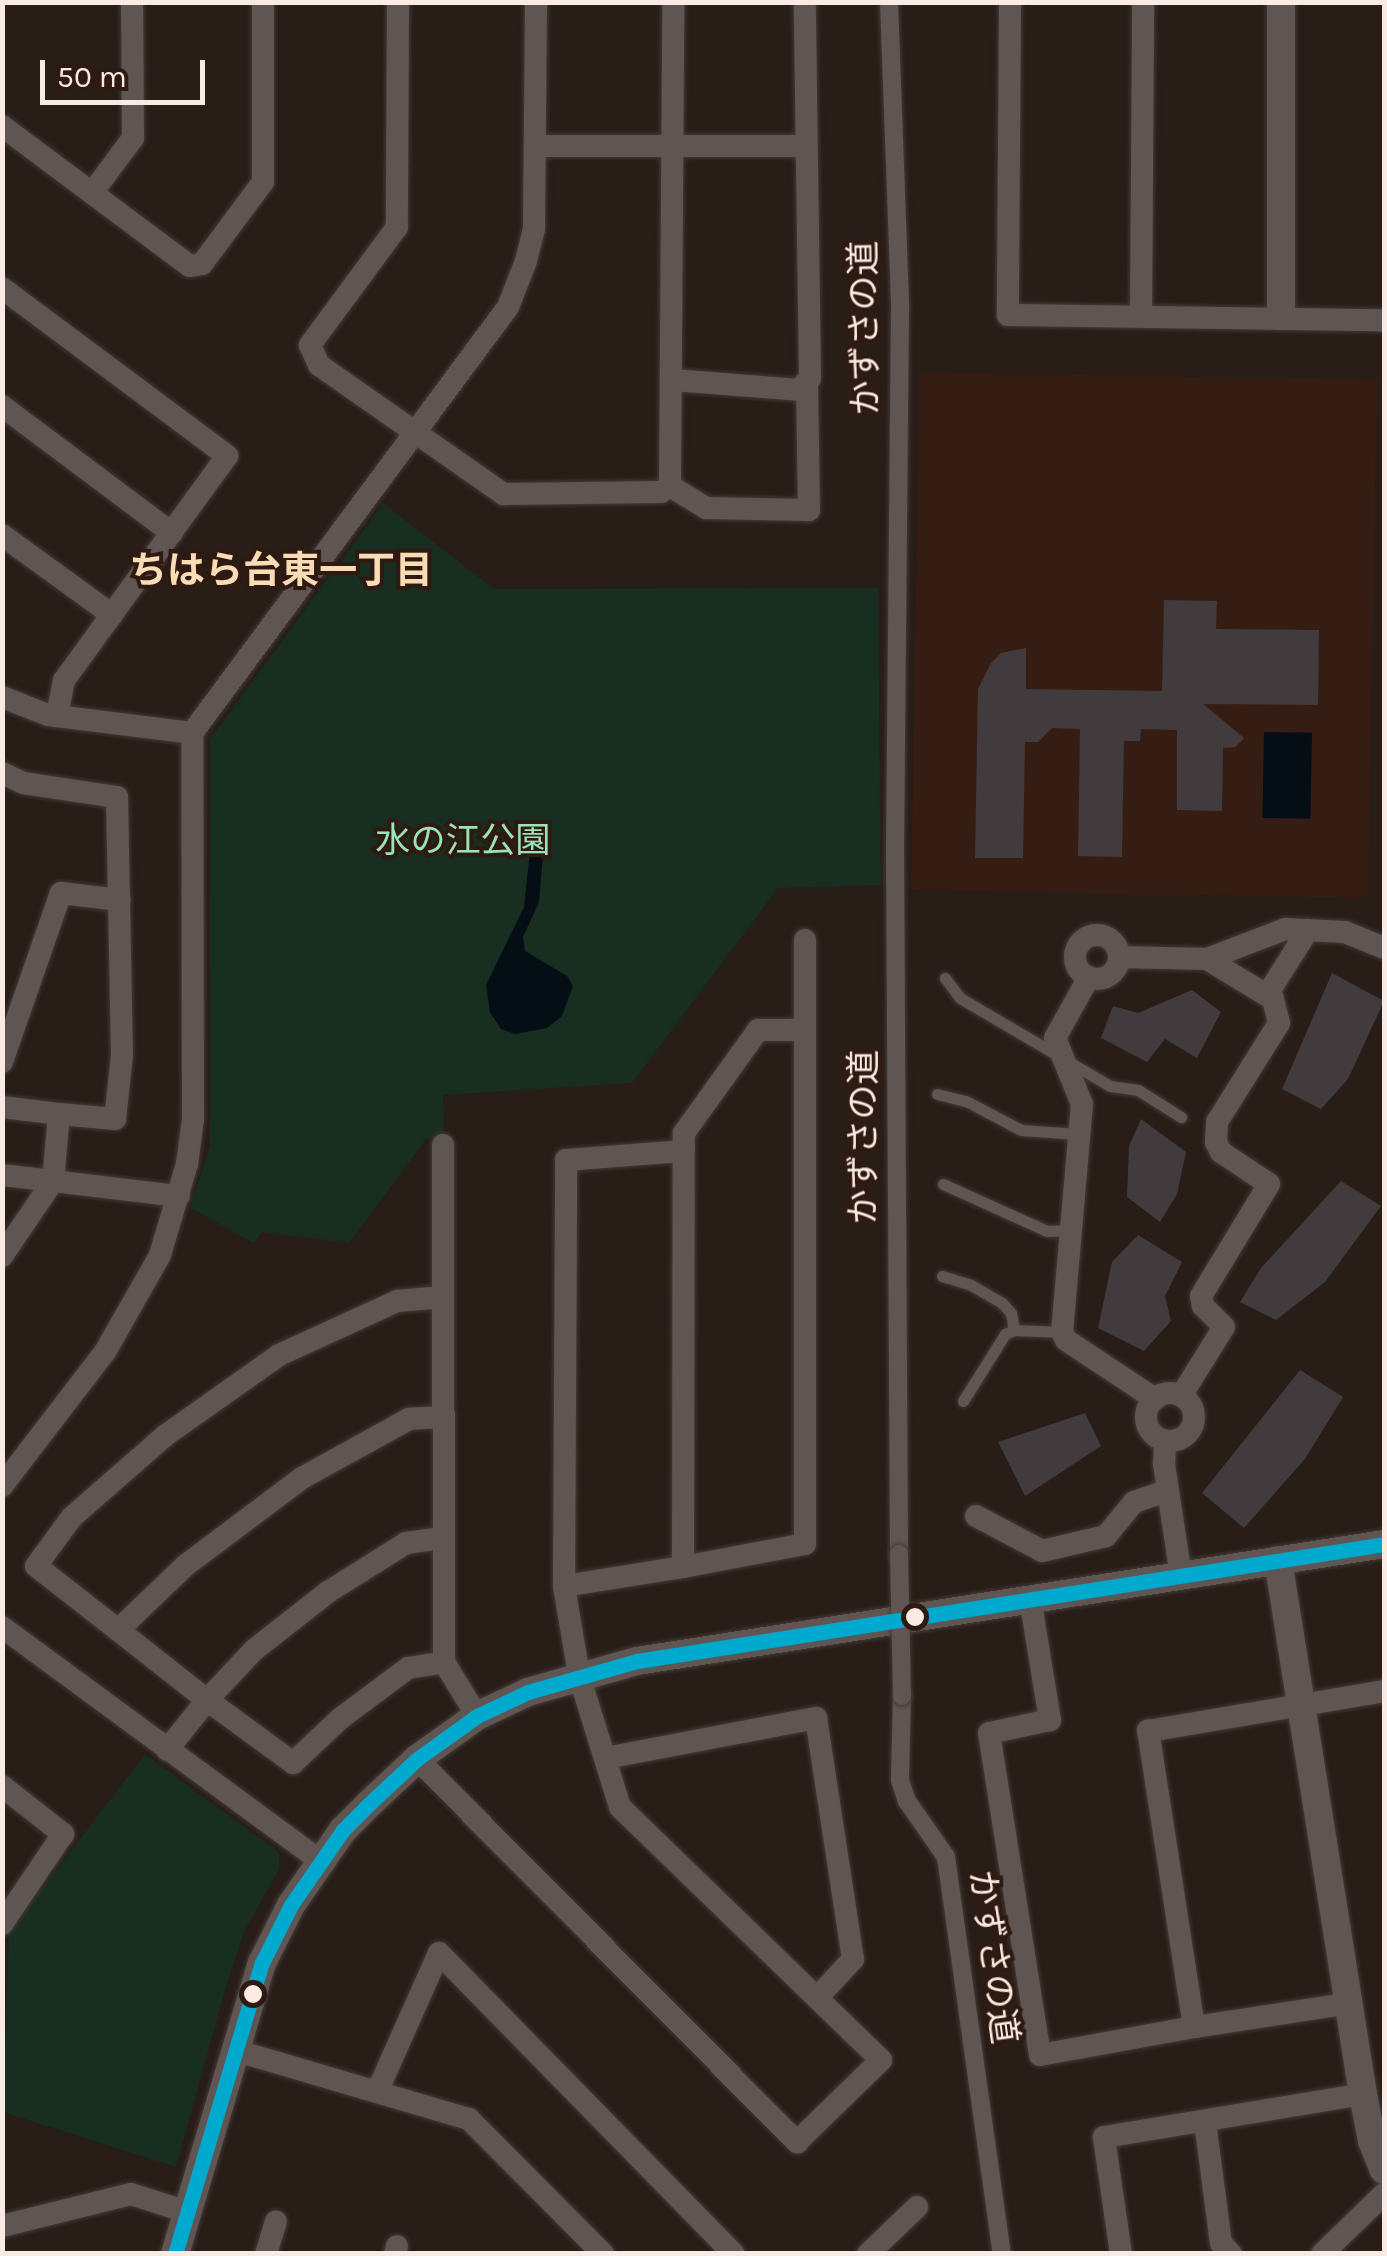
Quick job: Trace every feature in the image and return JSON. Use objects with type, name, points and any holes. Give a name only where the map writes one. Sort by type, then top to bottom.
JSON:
[{"type":"street","points":[[92,193],[133,138],[132,2]]},
{"type":"street","points":[[2,126],[190,266],[202,264],[263,182],[263,2]]},
{"type":"street","points":[[398,2],[397,227],[310,345],[318,365],[503,494],[661,492],[670,486]]},
{"type":"street","points":[[2,1486],[105,1352],[160,1255],[179,1196],[192,1118],[192,733],[508,306],[534,228],[536,2]]},
{"type":"street","points":[[670,486],[674,2]]},
{"type":"street","points":[[670,486],[706,508],[809,510],[805,2]]},
{"type":"street","name":"かずさの道","points":[[889,2],[900,309],[895,852],[900,1780],[907,1801],[946,1857],[1002,2254]]},
{"type":"street","points":[[1010,2],[1008,315],[1384,320]]},
{"type":"street","points":[[1141,316],[1143,2]]},
{"type":"street","points":[[1281,2],[1281,316]]},
{"type":"street","points":[[536,146],[806,146]]},
{"type":"street","points":[[2,288],[227,456],[64,680],[57,716]]},
{"type":"street","points":[[673,380],[799,390],[806,386]]},
{"type":"street","points":[[2,406],[172,533]]},
{"type":"street","points":[[6,544],[112,615]]},
{"type":"street","points":[[5,705],[57,716],[192,733]]},
{"type":"street","points":[[2,774],[23,783],[117,797],[122,1055],[115,1119],[2,1107]]},
{"type":"street","points":[[2,1062],[61,893],[120,900]]},
{"type":"street","points":[[1119,957],[1207,959],[1285,929],[1360,935],[1384,948]]},
{"type":"street","points":[[1266,996],[1308,930]]},
{"type":"street","points":[[1089,977],[1077,966],[1082,942],[1106,936],[1119,957]]},
{"type":"street","points":[[564,1586],[805,1544],[805,940]]},
{"type":"street","points":[[1119,957],[1113,972],[1089,977],[1058,1028],[1059,1054],[1080,1092],[1062,1332],[1066,1340],[1155,1399]]},
{"type":"street","points":[[1180,1396],[1224,1327],[1203,1306],[1201,1296],[1269,1184],[1221,1152],[1214,1133],[1279,1023],[1273,999],[1207,959]]},
{"type":"street","points":[[682,1567],[684,1133],[758,1030],[805,1030]]},
{"type":"street","points":[[2,1256],[53,1181],[59,1114]]},
{"type":"street","points":[[443,1145],[444,1662],[477,1716]]},
{"type":"street","points":[[417,1758],[796,2142],[881,2060],[620,1807],[579,1674],[564,1586],[566,1160],[684,1150]]},
{"type":"street","points":[[2,1175],[179,1196]]},
{"type":"street","points":[[444,1297],[397,1301],[279,1355],[166,1435],[72,1517],[36,1566],[293,1763],[341,1718],[408,1668],[444,1662]]},
{"type":"street","points":[[1166,1393],[1191,1404],[1194,1422],[1183,1438],[1165,1441],[1150,1430],[1146,1422],[1155,1399],[1166,1393]]},
{"type":"street","points":[[118,1630],[186,1565],[302,1478],[409,1420],[444,1417]]},
{"type":"street","points":[[1165,1441],[1181,1576]]},
{"type":"street","points":[[976,1516],[1042,1551],[1106,1536],[1134,1502],[1168,1490]]},
{"type":"street","points":[[168,1750],[254,1650],[328,1592],[406,1543],[444,1538]]},
{"type":"street","points":[[175,2254],[262,1963],[320,1861],[343,1830],[417,1758],[477,1716],[579,1674],[637,1660],[1384,1544]]},
{"type":"street","points":[[1278,1560],[1372,2141],[1384,2170]]},
{"type":"street","points":[[1030,1598],[1050,1720],[989,1733],[1040,2055],[1194,2026],[1351,2003]]},
{"type":"street","points":[[2,1627],[320,1861]]},
{"type":"street","points":[[1194,2026],[1148,1731],[1384,1691]]},
{"type":"street","points":[[606,1758],[816,1718],[853,1959],[817,1998]]},
{"type":"street","points":[[2,1786],[63,1834],[2,1924]]},
{"type":"street","points":[[376,2092],[438,1953],[734,2254]]},
{"type":"street","points":[[234,2050],[468,2119],[603,2254]]},
{"type":"street","points":[[1120,2254],[1104,2137],[1364,2094]]},
{"type":"street","points":[[1205,2122],[1221,2243],[1231,2254]]},
{"type":"street","points":[[2,2226],[131,2194],[187,2212]]},
{"type":"street","points":[[1322,2254],[1384,2194]]},
{"type":"street","points":[[868,2254],[918,2206]]},
{"type":"street","points":[[266,2254],[276,2222]]},
{"type":"lane","points":[[945,978],[960,998],[1110,1086],[1138,1090],[1182,1117]]},
{"type":"lane","points":[[937,1094],[966,1102],[1021,1130],[1078,1134]]},
{"type":"lane","points":[[942,1184],[1047,1232],[1071,1230]]},
{"type":"lane","points":[[942,1276],[971,1285],[1002,1304],[1010,1313],[1014,1330]]},
{"type":"lane","points":[[963,1401],[1005,1334],[1014,1330],[1062,1332]]},
{"type":"shaded area","points":[[920,372],[1377,380],[1368,898],[911,890]]},
{"type":"shaded area","points":[[1264,732],[1312,733],[1310,819],[1262,818]]},
{"type":"shaded area","points":[[535,840],[544,843],[539,902],[523,937],[525,951],[567,976],[573,986],[562,1016],[547,1028],[515,1034],[501,1029],[490,1012],[486,985],[524,907],[530,851]]},
{"type":"green space","name":"水の江公園","points":[[383,503],[494,589],[878,588],[881,885],[778,888],[632,1083],[443,1095],[444,1137],[426,1139],[349,1243],[262,1232],[254,1243],[190,1208],[210,1147],[210,739]]},
{"type":"green space","points":[[145,1754],[279,1852],[279,1869],[244,1932],[225,1990],[176,2167],[3,2112],[9,1932]]},
{"type":"building","points":[[1164,600],[1217,601],[1216,629],[1319,630],[1318,705],[1203,704],[1244,738],[1235,747],[1223,748],[1222,811],[1177,810],[1177,730],[1141,729],[1140,741],[1124,741],[1122,857],[1078,856],[1080,729],[1052,728],[1038,742],[1025,742],[1023,858],[975,858],[978,689],[991,663],[1001,653],[1026,648],[1026,689],[1162,691]]},
{"type":"building","points":[[1332,973],[1384,1001],[1348,1079],[1321,1109],[1282,1089]]},
{"type":"building","points":[[1192,990],[1221,1012],[1197,1058],[1165,1039],[1147,1062],[1101,1038],[1113,1006],[1138,1013]]},
{"type":"building","points":[[1141,1119],[1186,1152],[1177,1194],[1160,1222],[1127,1197],[1129,1146]]},
{"type":"building","points":[[1341,1181],[1381,1206],[1325,1282],[1276,1320],[1240,1302],[1261,1268]]},
{"type":"building","points":[[1138,1235],[1182,1262],[1165,1296],[1171,1321],[1144,1351],[1098,1328],[1112,1262]]},
{"type":"building","points":[[1300,1370],[1343,1397],[1305,1459],[1244,1528],[1202,1493]]},
{"type":"building","points":[[1085,1413],[1101,1446],[1025,1496],[998,1442]]},
{"type":"transit line","points":[[175,2254],[262,1963],[291,1905],[343,1830],[417,1759],[477,1716],[528,1692],[637,1661],[1384,1544]]},
{"type":"district","name":"ちはら台東一丁目","points":[[281,571]]}]
